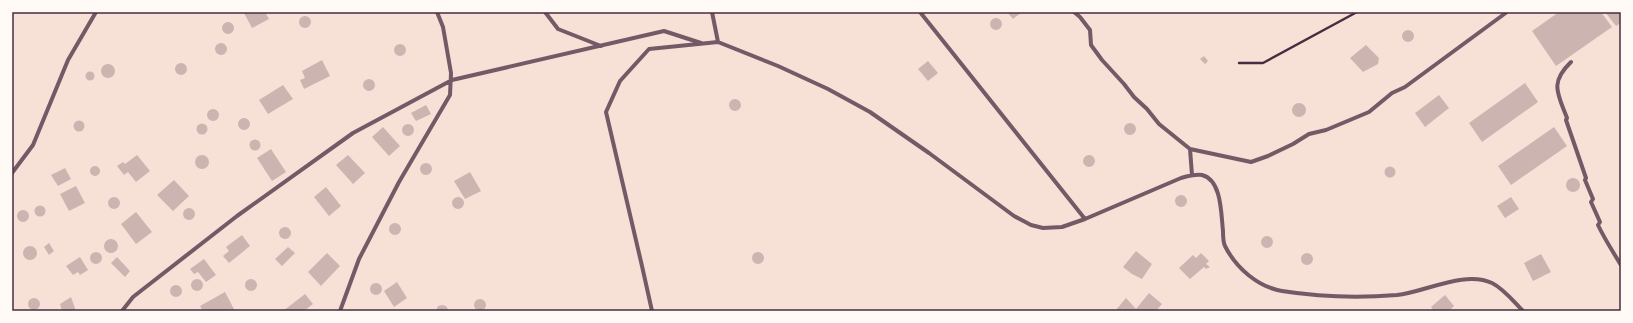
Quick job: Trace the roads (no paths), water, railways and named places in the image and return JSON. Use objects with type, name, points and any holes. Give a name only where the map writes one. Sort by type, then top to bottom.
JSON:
[{"type":"street","points":[[12,173],[32,145],[68,60],[96,12]]},
{"type":"street","points":[[340,311],[359,259],[400,182],[450,95],[452,80],[443,27],[437,12]]},
{"type":"street","points":[[545,12],[558,29],[601,46]]},
{"type":"street","points":[[712,12],[718,42]]},
{"type":"street","points":[[920,12],[1085,219]]},
{"type":"street","points":[[1074,12],[1090,30],[1091,45],[1102,60],[1159,124],[1190,149],[1251,162],[1293,144],[1309,134],[1326,130],[1369,112],[1392,93],[1405,86],[1506,12]]},
{"type":"street","points":[[122,311],[134,298],[237,216],[353,133],[452,80],[664,31],[703,44]]},
{"type":"street","points":[[652,311],[606,112],[620,81],[649,49],[718,42],[778,66],[828,89],[870,112],[929,153],[1014,216],[1031,225],[1043,228],[1062,227],[1085,219],[1181,178],[1192,175],[1202,175],[1212,180],[1217,189],[1224,245],[1238,265],[1250,278],[1265,285],[1281,291],[1327,296],[1364,297],[1400,294],[1467,278],[1491,283],[1511,298],[1523,311]]},
{"type":"street","points":[[1571,62],[1563,69],[1556,85],[1557,92],[1567,118],[1566,120],[1586,178],[1585,180],[1593,199],[1592,202],[1600,222],[1598,225],[1621,265]]},
{"type":"street","points":[[1190,149],[1192,175]]}]
